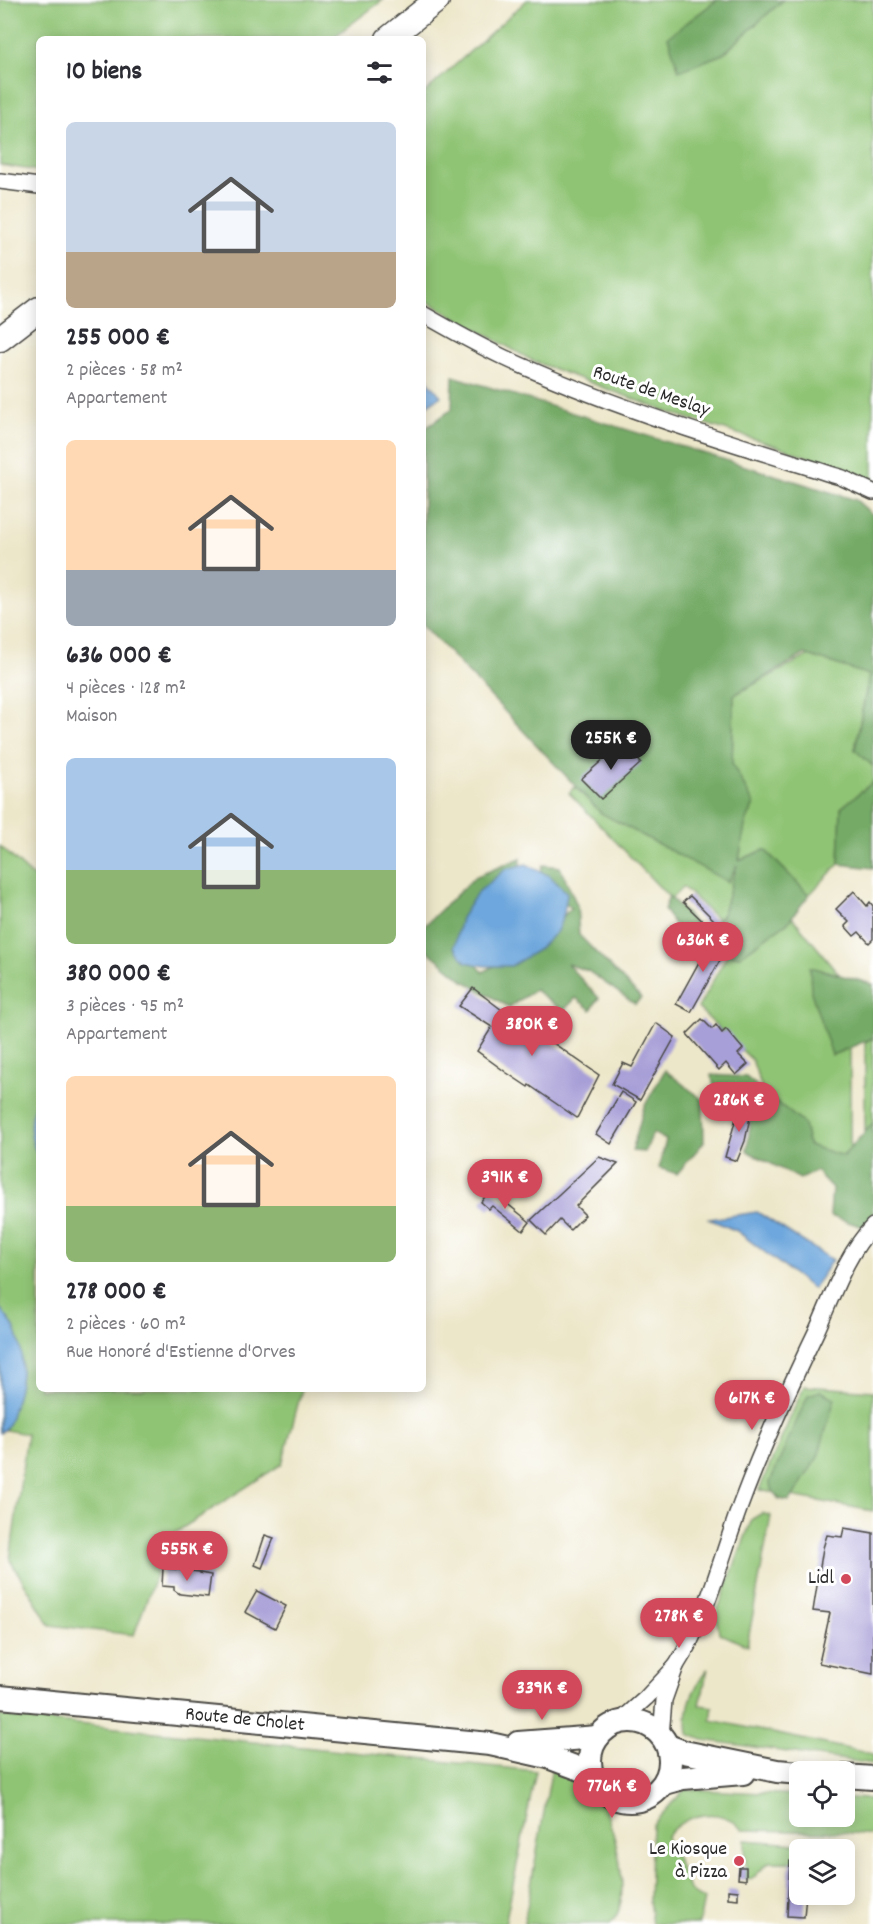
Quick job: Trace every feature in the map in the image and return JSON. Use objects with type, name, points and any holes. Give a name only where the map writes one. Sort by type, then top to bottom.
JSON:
[{"type":"main road","points":[[392,36],[437,0]]},
{"type":"main road","points":[[0,339],[36,311]]},
{"type":"main road","name":"Route de Cholet","points":[[0,1697],[490,1744],[548,1757],[591,1773]]},
{"type":"main road","points":[[664,1741],[670,1765],[665,1783],[659,1790],[645,1799],[633,1802],[609,1797],[601,1790],[591,1773],[590,1754],[597,1737],[606,1728],[630,1721],[642,1722],[652,1728],[664,1741],[684,1752],[788,1772]]},
{"type":"main road","name":"Route de Cholet","points":[[490,1744],[597,1737]]},
{"type":"main road","points":[[665,1783],[711,1774],[788,1772]]},
{"type":"main road","points":[[855,1777],[873,1778]]},
{"type":"street","points":[[0,181],[36,186]]},
{"type":"street","name":"Route de Meslay","points":[[426,316],[502,356],[552,379],[625,407],[843,478],[873,492]]},
{"type":"street","points":[[618,1723],[676,1666],[690,1644],[772,1425],[842,1273],[858,1245],[873,1226]]},
{"type":"street","points":[[664,1741],[664,1700],[676,1666]]},
{"type":"green space","points":[[0,0],[383,0],[335,36],[36,36],[36,171],[0,165]]},
{"type":"green space","points":[[527,0],[717,0],[668,37],[723,54],[783,0],[873,0],[873,481],[786,449],[668,412],[533,361],[426,301],[426,91]]},
{"type":"green space","points":[[717,0],[783,0],[723,54],[679,71],[668,37]]},
{"type":"green space","points":[[453,376],[856,500],[873,515],[873,766],[855,750],[869,675],[805,654],[734,695],[732,764],[754,804],[745,825],[739,860],[765,850],[809,895],[788,922],[740,956],[694,952],[664,910],[669,896],[703,931],[722,916],[737,865],[728,882],[601,813],[426,628],[426,428],[452,409]]},
{"type":"green space","points":[[809,655],[869,675],[855,749],[873,766],[873,782],[841,808],[839,864],[809,895],[765,850],[739,860],[745,825],[754,804],[732,764],[734,695]]},
{"type":"green space","points":[[873,782],[873,868],[839,864],[841,808]]},
{"type":"green space","points":[[575,787],[601,813],[739,860],[722,916],[717,919],[683,887],[671,899],[569,793]]},
{"type":"green space","points":[[0,846],[36,879],[36,1392],[301,1392],[282,1464],[170,1536],[134,1635],[50,1625],[10,1560],[27,1434],[0,1429]]},
{"type":"green space","points":[[521,858],[520,877],[458,943],[483,972],[538,943],[571,908],[559,898],[536,887],[543,865],[560,867],[577,905],[579,935],[641,998],[635,1004],[588,971],[567,964],[599,998],[591,1010],[576,998],[563,1011],[535,990],[509,1007],[464,981],[426,949],[426,924],[475,877]]},
{"type":"green space","points":[[792,917],[839,974],[810,967],[832,1055],[850,1048],[850,1149],[843,1156],[808,1145],[804,1124],[763,1091],[752,1060],[698,1008],[727,955],[740,956]]},
{"type":"green space","points":[[810,967],[873,984],[873,1038],[832,1055],[811,992]]},
{"type":"green space","points":[[873,1038],[873,1123],[865,1132],[865,1042]]},
{"type":"green space","points":[[665,1070],[703,1100],[704,1142],[677,1174],[659,1168],[666,1140],[653,1133],[645,1152],[632,1151],[644,1107]]},
{"type":"green space","points":[[711,1075],[746,1077],[804,1124],[808,1145],[843,1156],[873,1123],[873,1220],[866,1228],[830,1216],[832,1188],[816,1171],[800,1179],[747,1151],[752,1108],[717,1094]]},
{"type":"green space","points":[[804,1386],[873,1391],[873,1511],[759,1490]]},
{"type":"green space","points":[[820,1391],[835,1398],[818,1457],[790,1501],[779,1499],[771,1489],[770,1482],[808,1395]]},
{"type":"green space","points":[[762,1513],[771,1516],[747,1646],[719,1633],[716,1614],[752,1519]]},
{"type":"green space","points":[[708,1668],[700,1705],[713,1707],[711,1720],[873,1754],[873,1764],[703,1740],[688,1734],[687,1715],[698,1683]]},
{"type":"green space","points":[[0,1716],[536,1771],[505,1924],[0,1924]]},
{"type":"green space","points":[[552,1767],[584,1785],[596,1795],[604,1807],[619,1857],[622,1888],[617,1915],[610,1924],[524,1924]]},
{"type":"green space","points":[[685,1789],[789,1794],[789,1827],[855,1827],[855,1798],[873,1799],[873,1835],[842,1832],[742,1830],[725,1817],[714,1815],[693,1817],[674,1828],[667,1836],[686,1884],[693,1893],[704,1899],[699,1924],[652,1924],[649,1899],[652,1825]]},
{"type":"green space","points":[[745,1840],[789,1843],[789,1862],[769,1862],[752,1879],[746,1880]]},
{"type":"water","points":[[426,378],[441,396],[426,406]]},
{"type":"water","points":[[526,864],[550,876],[567,893],[564,913],[557,931],[538,950],[511,966],[485,966],[466,962],[454,947],[461,918],[477,893],[506,869]]},
{"type":"water","points":[[36,1102],[36,1151],[30,1127]]},
{"type":"water","points":[[757,1212],[832,1260],[813,1289],[737,1231],[709,1219]]},
{"type":"water","points":[[0,1308],[14,1327],[18,1337],[22,1368],[9,1423],[0,1433]]},
{"type":"building","points":[[623,742],[641,763],[601,799],[581,779]]},
{"type":"building","points":[[854,891],[867,906],[870,902],[873,906],[873,939],[869,943],[859,932],[854,936],[845,926],[849,922],[836,909]]},
{"type":"building","points":[[690,896],[721,927],[715,933],[683,902]]},
{"type":"building","points":[[715,933],[728,946],[691,1012],[676,1004]]},
{"type":"building","points":[[473,988],[527,1029],[553,1043],[599,1075],[577,1118],[477,1051],[492,1027],[459,1006]]},
{"type":"building","points":[[702,1019],[712,1029],[716,1025],[722,1033],[726,1029],[743,1049],[738,1054],[748,1064],[736,1075],[726,1063],[719,1070],[687,1034]]},
{"type":"building","points":[[656,1023],[675,1037],[640,1100],[612,1084],[623,1063],[632,1067]]},
{"type":"building","points":[[621,1092],[636,1102],[611,1144],[596,1134]]},
{"type":"building","points":[[740,1104],[752,1108],[745,1141],[737,1161],[725,1157]]},
{"type":"building","points":[[599,1157],[618,1164],[576,1206],[585,1215],[570,1230],[560,1220],[546,1235],[531,1220]]},
{"type":"building","points":[[490,1190],[530,1222],[523,1231],[492,1206],[489,1209],[481,1202]]},
{"type":"building","name":"Lidl","points":[[844,1528],[873,1533],[873,1674],[819,1663],[830,1613],[813,1611],[823,1548],[827,1535],[842,1537]]},
{"type":"building","points":[[265,1535],[274,1538],[262,1568],[255,1565]]},
{"type":"building","points":[[163,1568],[211,1575],[208,1597],[180,1594],[174,1590],[174,1587],[162,1586]]},
{"type":"building","points":[[257,1591],[286,1606],[275,1628],[245,1612]]},
{"type":"building","points":[[739,1867],[746,1867],[746,1880],[738,1879]]},
{"type":"building","points":[[789,1879],[789,1905],[805,1905],[804,1917],[787,1916]]},
{"type":"building","points":[[728,1890],[738,1891],[738,1899],[728,1898]]},
{"type":"place","name":"Lidl","points":[[846,1579]]},
{"type":"place","name":"Le Kiosque à Pizza","points":[[739,1861]]}]
